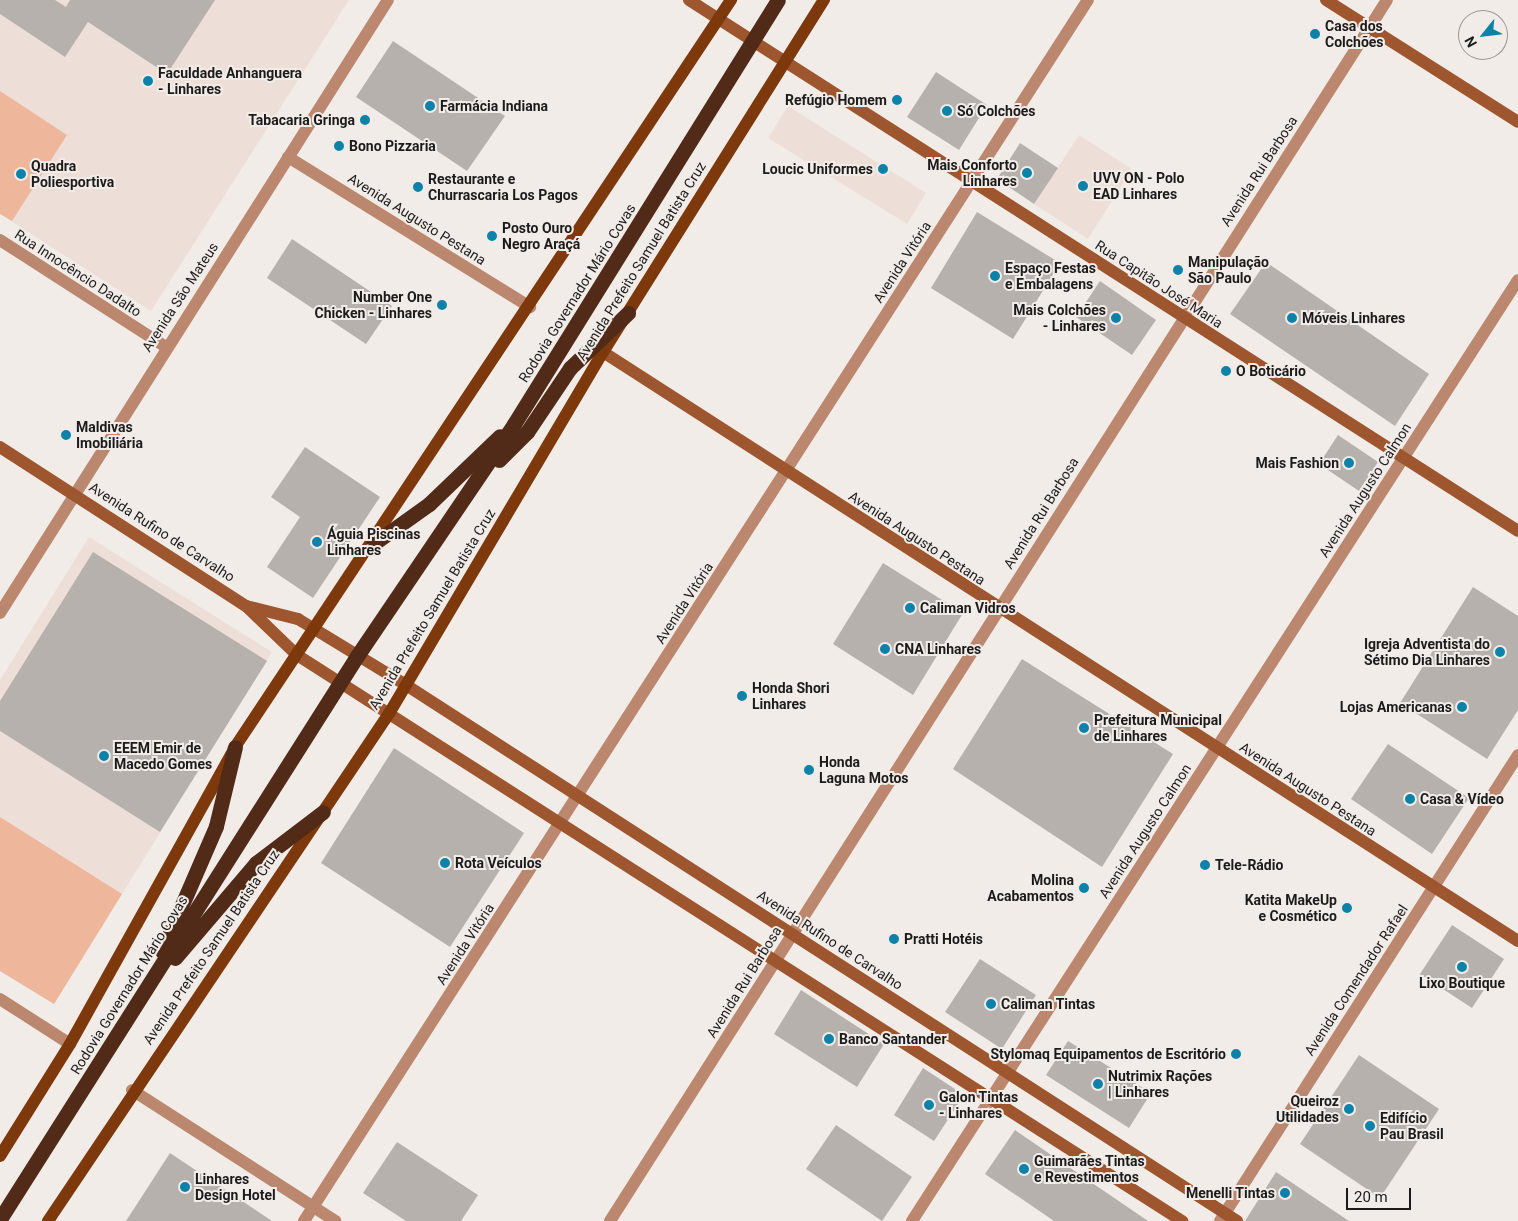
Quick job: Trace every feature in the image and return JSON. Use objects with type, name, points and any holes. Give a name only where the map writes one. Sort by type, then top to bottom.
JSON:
[{"type":"highway","name":"Rodovia Governador Mário Covas","points":[[356,656],[475,484],[514,424],[778,0]]},
{"type":"highway","points":[[475,484],[527,432],[570,368],[628,313]]},
{"type":"highway","points":[[373,544],[429,504],[514,424]]},
{"type":"highway","points":[[339,683],[356,656]]},
{"type":"highway","name":"Rodovia Governador Mário Covas","points":[[0,1219],[339,683]]},
{"type":"highway","points":[[142,997],[216,826],[236,747]]},
{"type":"highway","points":[[142,997],[256,862],[322,812]]},
{"type":"main road","points":[[0,1156],[70,1044],[236,747],[297,656],[313,628],[373,544],[731,0]]},
{"type":"main road","name":"Avenida Prefeito Samuel Batista Cruz","points":[[48,1221],[132,1090],[390,712],[603,352],[824,0]]},
{"type":"street","name":"Avenida São Mateus","points":[[0,613],[72,494],[388,0]]},
{"type":"street","points":[[689,0],[718,19]]},
{"type":"street","name":"Avenida Vitória","points":[[304,1221],[562,822],[1088,0]]},
{"type":"street","points":[[1326,0],[1518,122]]},
{"type":"street","name":"Avenida Rui Barbosa","points":[[610,1221],[1183,317],[1388,0]]},
{"type":"street","name":"Rua Capitão José Maria","points":[[718,19],[1518,531]]},
{"type":"street","name":"Avenida Augusto Pestana","points":[[288,157],[530,307]]},
{"type":"street","name":"Rua Innocêncio Dadalto","points":[[0,240],[166,347]]},
{"type":"street","name":"Avenida Augusto Calmon","points":[[912,1221],[1518,280]]},
{"type":"street","name":"Avenida Augusto Pestana","points":[[603,352],[786,472],[1518,941]]},
{"type":"street","name":"Avenida Rufino de Carvalho","points":[[0,447],[246,606],[297,656],[390,712]]},
{"type":"street","name":"Avenida Rufino de Carvalho","points":[[246,606],[298,619],[406,685],[1007,1073],[1222,1217],[1237,1221]]},
{"type":"street","points":[[390,712],[1182,1221]]},
{"type":"street","name":"Avenida Comendador Rafael","points":[[1222,1217],[1518,755]]},
{"type":"street","points":[[0,999],[70,1044]]},
{"type":"street","points":[[132,1090],[335,1221]]},
{"type":"shaded area","name":"Faculdade Anhanguera - Linhares","points":[[0,0],[349,0],[151,311],[0,214]]},
{"type":"shaded area","name":"Quadra Poliesportiva","points":[[0,91],[67,135],[12,221],[0,214]]},
{"type":"shaded area","points":[[788,106],[926,193],[907,224],[768,138]]},
{"type":"shaded area","name":"UVV ON - Polo EAD Linhares","points":[[1079,135],[1132,169],[1088,239],[1034,204]]},
{"type":"shaded area","name":"EEEM Emir de Macedo Gomes","points":[[89,537],[272,652],[54,1004],[0,971],[0,680]]},
{"type":"shaded area","points":[[0,817],[122,894],[54,1004],[0,971]]},
{"type":"building","points":[[0,0],[55,0],[66,7],[70,0],[215,0],[167,74],[88,22],[65,57],[0,14]]},
{"type":"building","name":"Farmácia Indiana","points":[[393,41],[505,116],[467,171],[356,97]]},
{"type":"building","name":"Só Colchões","points":[[936,72],[987,105],[959,150],[907,117]]},
{"type":"building","name":"Mais Conforto Linhares","points":[[1020,143],[1058,168],[1034,204],[997,179]]},
{"type":"building","name":"Espaço Festas e Embalagens","points":[[977,212],[1060,263],[1013,339],[931,288]]},
{"type":"building","points":[[292,239],[392,306],[366,344],[267,278]]},
{"type":"building","points":[[1266,262],[1429,374],[1395,426],[1230,314]]},
{"type":"building","name":"Mais Colchões - Linhares","points":[[1100,281],[1156,320],[1132,355],[1076,317]]},
{"type":"building","name":"Mais Fashion","points":[[1338,435],[1378,462],[1359,491],[1319,464]]},
{"type":"building","name":"Águia Piscinas Linhares","points":[[305,447],[380,497],[313,598],[267,567],[300,517],[271,497]]},
{"type":"building","points":[[93,552],[267,661],[160,832],[0,731],[0,701]]},
{"type":"building","points":[[883,563],[963,613],[913,695],[833,644]]},
{"type":"building","points":[[1473,587],[1518,616],[1518,710],[1487,759],[1400,703]]},
{"type":"building","points":[[1022,659],[1173,754],[1102,867],[953,769]]},
{"type":"building","name":"Casa & Vídeo","points":[[1388,744],[1469,798],[1432,854],[1351,799]]},
{"type":"building","name":"Rota Veículos","points":[[394,748],[524,833],[450,947],[321,863]]},
{"type":"building","name":"Lixo Boutique","points":[[1452,925],[1504,959],[1472,1008],[1420,974]]},
{"type":"building","name":"Caliman Tintas","points":[[980,959],[1036,995],[1002,1049],[945,1012]]},
{"type":"building","name":"Banco Santander","points":[[801,990],[884,1044],[857,1087],[774,1034]]},
{"type":"building","name":"Nutrimix Rações | Linhares","points":[[1068,1041],[1151,1093],[1129,1128],[1046,1075]]},
{"type":"building","name":"Edifício Pau Brasil","points":[[1359,1055],[1439,1109],[1380,1198],[1300,1144]]},
{"type":"building","name":"Galon Tintas - Linhares","points":[[923,1068],[964,1095],[934,1141],[894,1115]]},
{"type":"building","points":[[836,1125],[912,1177],[882,1221],[806,1169]]},
{"type":"building","points":[[1015,1130],[1148,1221],[1054,1221],[985,1174]]},
{"type":"building","points":[[397,1142],[478,1195],[461,1221],[406,1221],[363,1193]]},
{"type":"building","name":"Linhares Design Hotel","points":[[170,1153],[272,1221],[126,1221]]},
{"type":"building","name":"Menelli Tintas","points":[[1276,1172],[1349,1221],[1245,1221]]},
{"type":"place","name":"Casa dos Colchões","points":[[1315,34]]},
{"type":"place","name":"Faculdade Anhanguera - Linhares","points":[[148,81]]},
{"type":"place","name":"Refúgio Homem","points":[[897,100]]},
{"type":"place","name":"Farmácia Indiana","points":[[430,106]]},
{"type":"place","name":"Só Colchões","points":[[947,111]]},
{"type":"place","name":"Tabacaria Gringa","points":[[365,120]]},
{"type":"place","name":"Bono Pizzaria","points":[[339,146]]},
{"type":"place","name":"Loucic Uniformes","points":[[883,169]]},
{"type":"place","name":"Mais Conforto Linhares","points":[[1027,173]]},
{"type":"place","name":"Quadra Poliesportiva","points":[[21,174]]},
{"type":"place","name":"UVV ON - Polo EAD Linhares","points":[[1083,186]]},
{"type":"place","name":"Restaurante e Churrascaria Los Pagos","points":[[418,187]]},
{"type":"place","name":"Posto Ouro Negro Araçá","points":[[492,236]]},
{"type":"place","name":"Manipulação São Paulo","points":[[1178,270]]},
{"type":"place","name":"Espaço Festas e Embalagens","points":[[995,276]]},
{"type":"place","name":"Number One Chicken - Linhares","points":[[442,305]]},
{"type":"place","name":"Mais Colchões - Linhares","points":[[1116,318]]},
{"type":"place","name":"Móveis Linhares","points":[[1292,318]]},
{"type":"place","name":"O Boticário","points":[[1226,371]]},
{"type":"place","name":"Maldivas Imobiliária","points":[[66,435]]},
{"type":"place","name":"Mais Fashion","points":[[1349,463]]},
{"type":"place","name":"Águia Piscinas Linhares","points":[[317,542]]},
{"type":"place","name":"Caliman Vidros","points":[[910,608]]},
{"type":"place","name":"CNA Linhares","points":[[885,649]]},
{"type":"place","name":"Igreja Adventista do Sétimo Dia Linhares","points":[[1500,652]]},
{"type":"place","name":"Honda Shori Linhares","points":[[742,696]]},
{"type":"place","name":"Lojas Americanas","points":[[1462,707]]},
{"type":"place","name":"Prefeitura Municipal de Linhares","points":[[1084,728]]},
{"type":"place","name":"EEEM Emir de Macedo Gomes","points":[[104,756]]},
{"type":"place","name":"Honda Laguna Motos","points":[[809,770]]},
{"type":"place","name":"Casa & Vídeo","points":[[1410,799]]},
{"type":"place","name":"Rota Veículos","points":[[445,863]]},
{"type":"place","name":"Tele-Rádio","points":[[1205,865]]},
{"type":"place","name":"Molina Acabamentos","points":[[1084,888]]},
{"type":"place","name":"Katita MakeUp e Cosmético","points":[[1347,908]]},
{"type":"place","name":"Pratti Hotéis","points":[[894,939]]},
{"type":"place","name":"Lixo Boutique","points":[[1462,967]]},
{"type":"place","name":"Caliman Tintas","points":[[991,1004]]},
{"type":"place","name":"Banco Santander","points":[[829,1039]]},
{"type":"place","name":"Stylomaq Equipamentos de Escritório","points":[[1236,1054]]},
{"type":"place","name":"Nutrimix Rações | Linhares","points":[[1098,1084]]},
{"type":"place","name":"Galon Tintas - Linhares","points":[[929,1105]]},
{"type":"place","name":"Queiroz Utilidades","points":[[1349,1109]]},
{"type":"place","name":"Edifício Pau Brasil","points":[[1370,1126]]},
{"type":"place","name":"Guimarães Tintas e Revestimentos","points":[[1024,1169]]},
{"type":"place","name":"Linhares Design Hotel","points":[[185,1187]]},
{"type":"place","name":"Menelli Tintas","points":[[1285,1193]]}]
